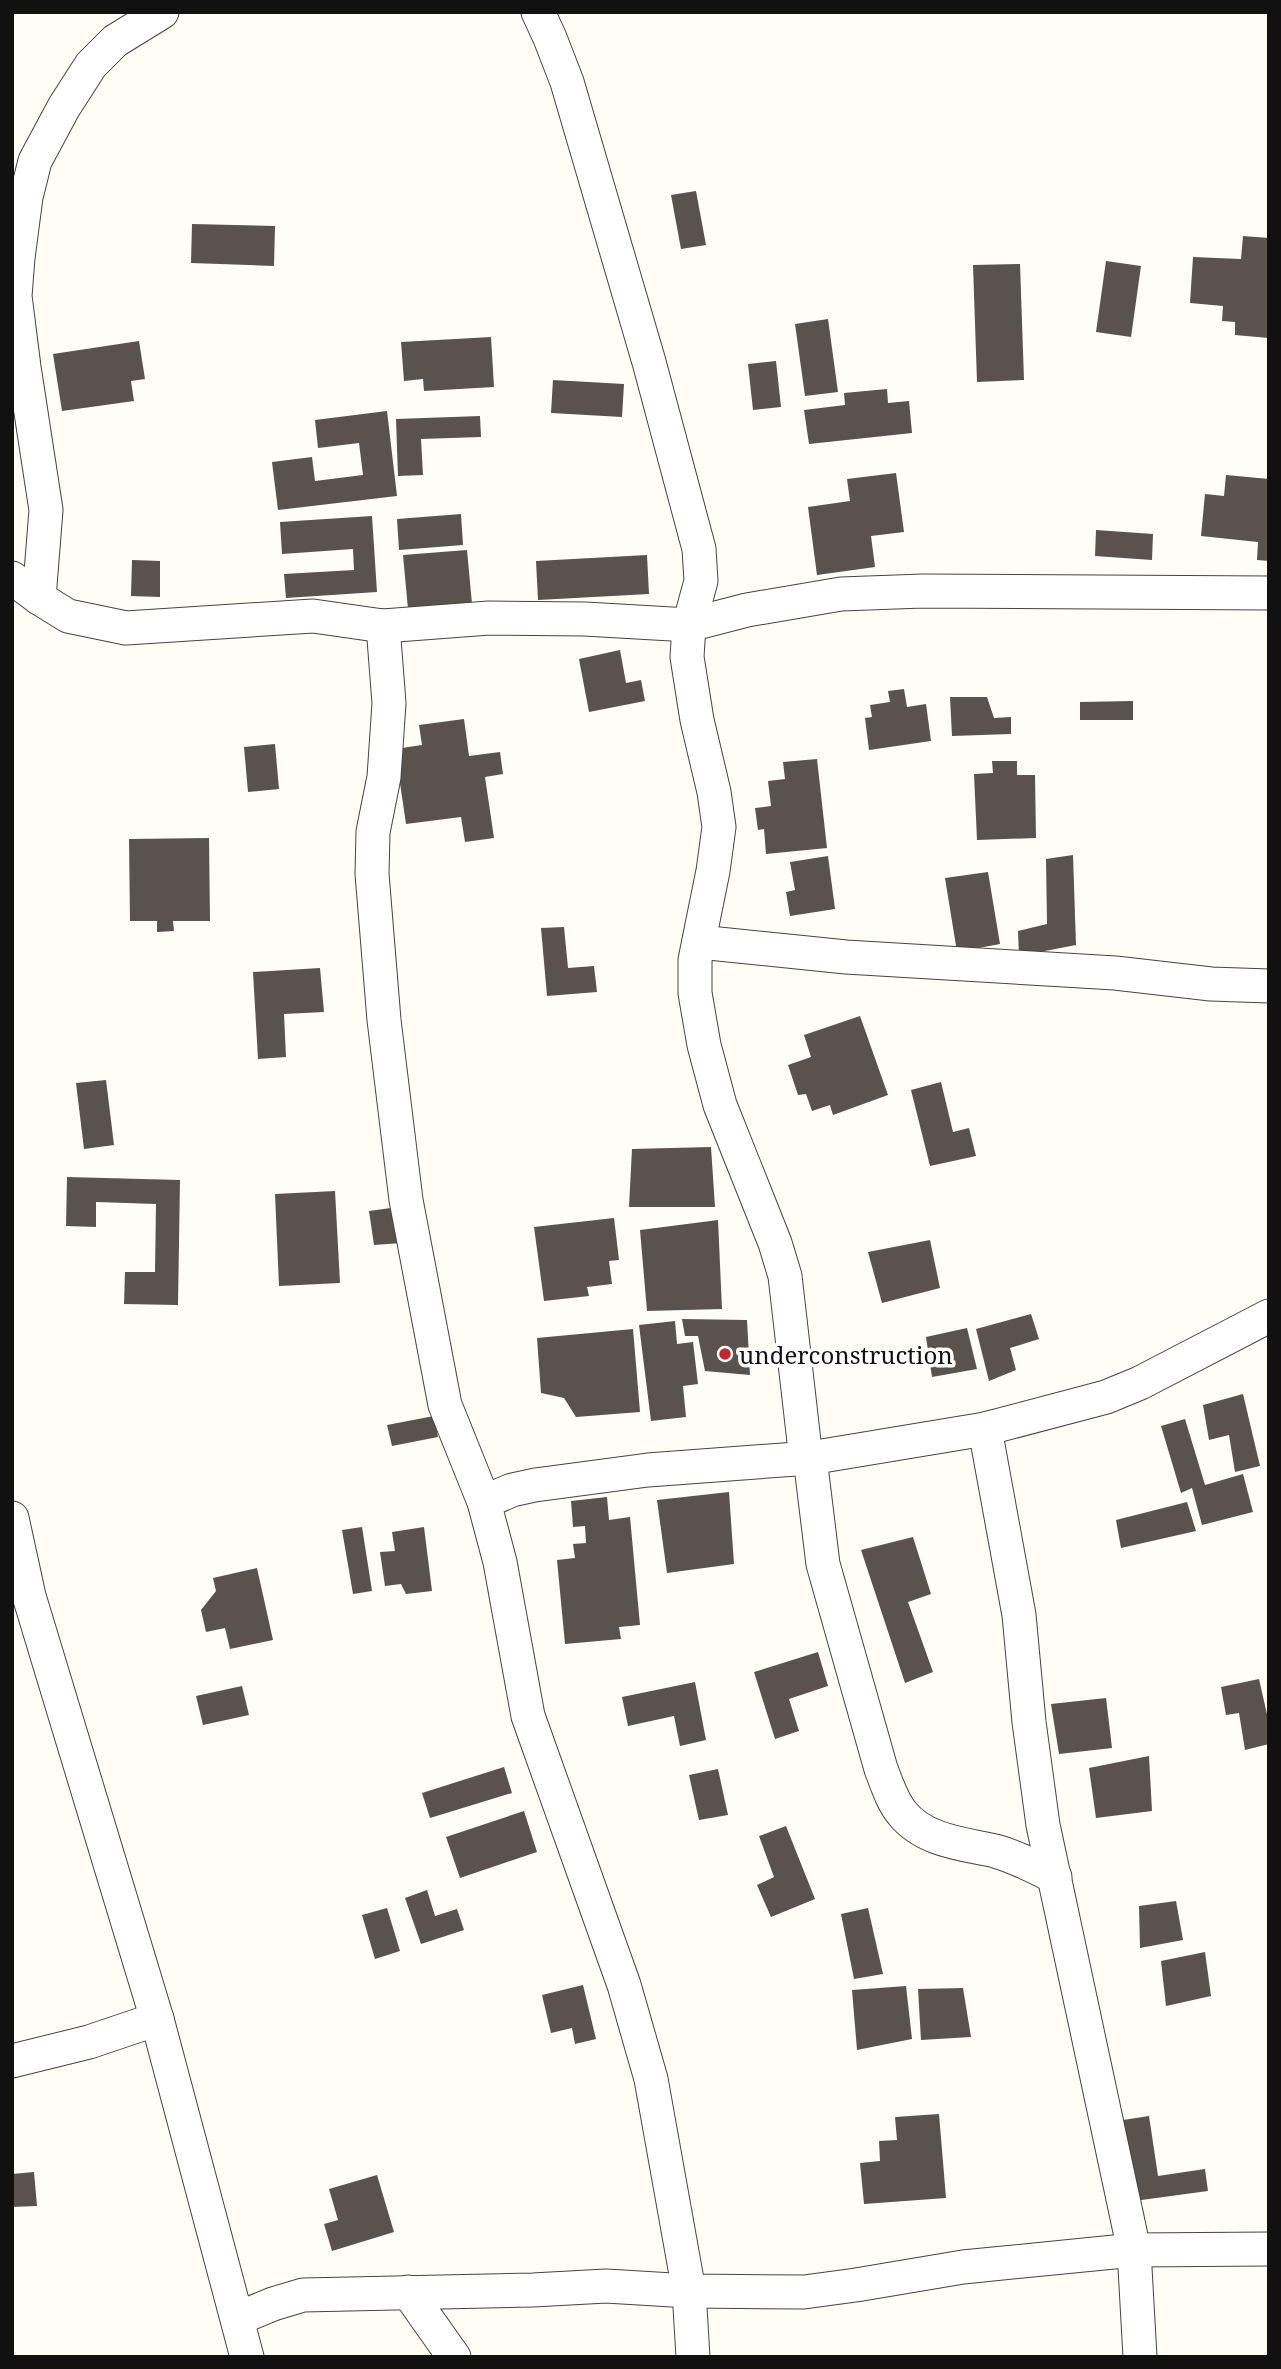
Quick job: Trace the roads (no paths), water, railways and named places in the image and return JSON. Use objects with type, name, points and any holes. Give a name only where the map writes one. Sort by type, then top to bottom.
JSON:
[{"type":"street","points":[[38,598],[46,510],[15,296],[26,197],[36,161],[64,107],[91,65],[115,41],[162,12]]},
{"type":"street","points":[[538,12],[571,95],[649,362],[699,549],[701,581],[689,625],[687,657],[719,827],[695,960],[695,993],[704,1045],[720,1105],[775,1243],[785,1276],[823,1564],[881,1769],[890,1794],[902,1815],[946,1842],[995,1851],[1022,1860],[1055,1877]]},
{"type":"street","points":[[12,578],[68,616],[126,628],[313,617],[383,626],[489,618],[585,619],[689,625],[747,610],[841,594],[923,591],[1269,593]]},
{"type":"street","points":[[383,626],[389,703],[384,777],[373,832],[372,874],[384,1020],[406,1200],[445,1405],[484,1502],[500,1562],[528,1716],[620,1973],[651,2079],[689,2291],[693,2357]]},
{"type":"street","points":[[699,942],[846,957],[1115,973],[1211,984],[1269,986]]},
{"type":"street","points":[[484,1502],[512,1490],[535,1485],[648,1470],[808,1459],[985,1429],[1074,1406],[1140,1383],[1269,1316]]},
{"type":"street","points":[[985,1429],[1019,1615],[1043,1825],[1133,2250],[1140,2357]]},
{"type":"street","points":[[12,1518],[29,1595],[156,2019],[242,2345]]},
{"type":"street","points":[[12,2061],[89,2042],[156,2019]]},
{"type":"street","points":[[242,2345],[273,2304],[303,2295],[606,2286],[689,2291],[804,2291],[963,2267],[1133,2250],[1269,2249]]},
{"type":"street","points":[[408,2292],[454,2357]]},
{"type":"place","name":"underconstruction","points":[[725,1354]]}]
